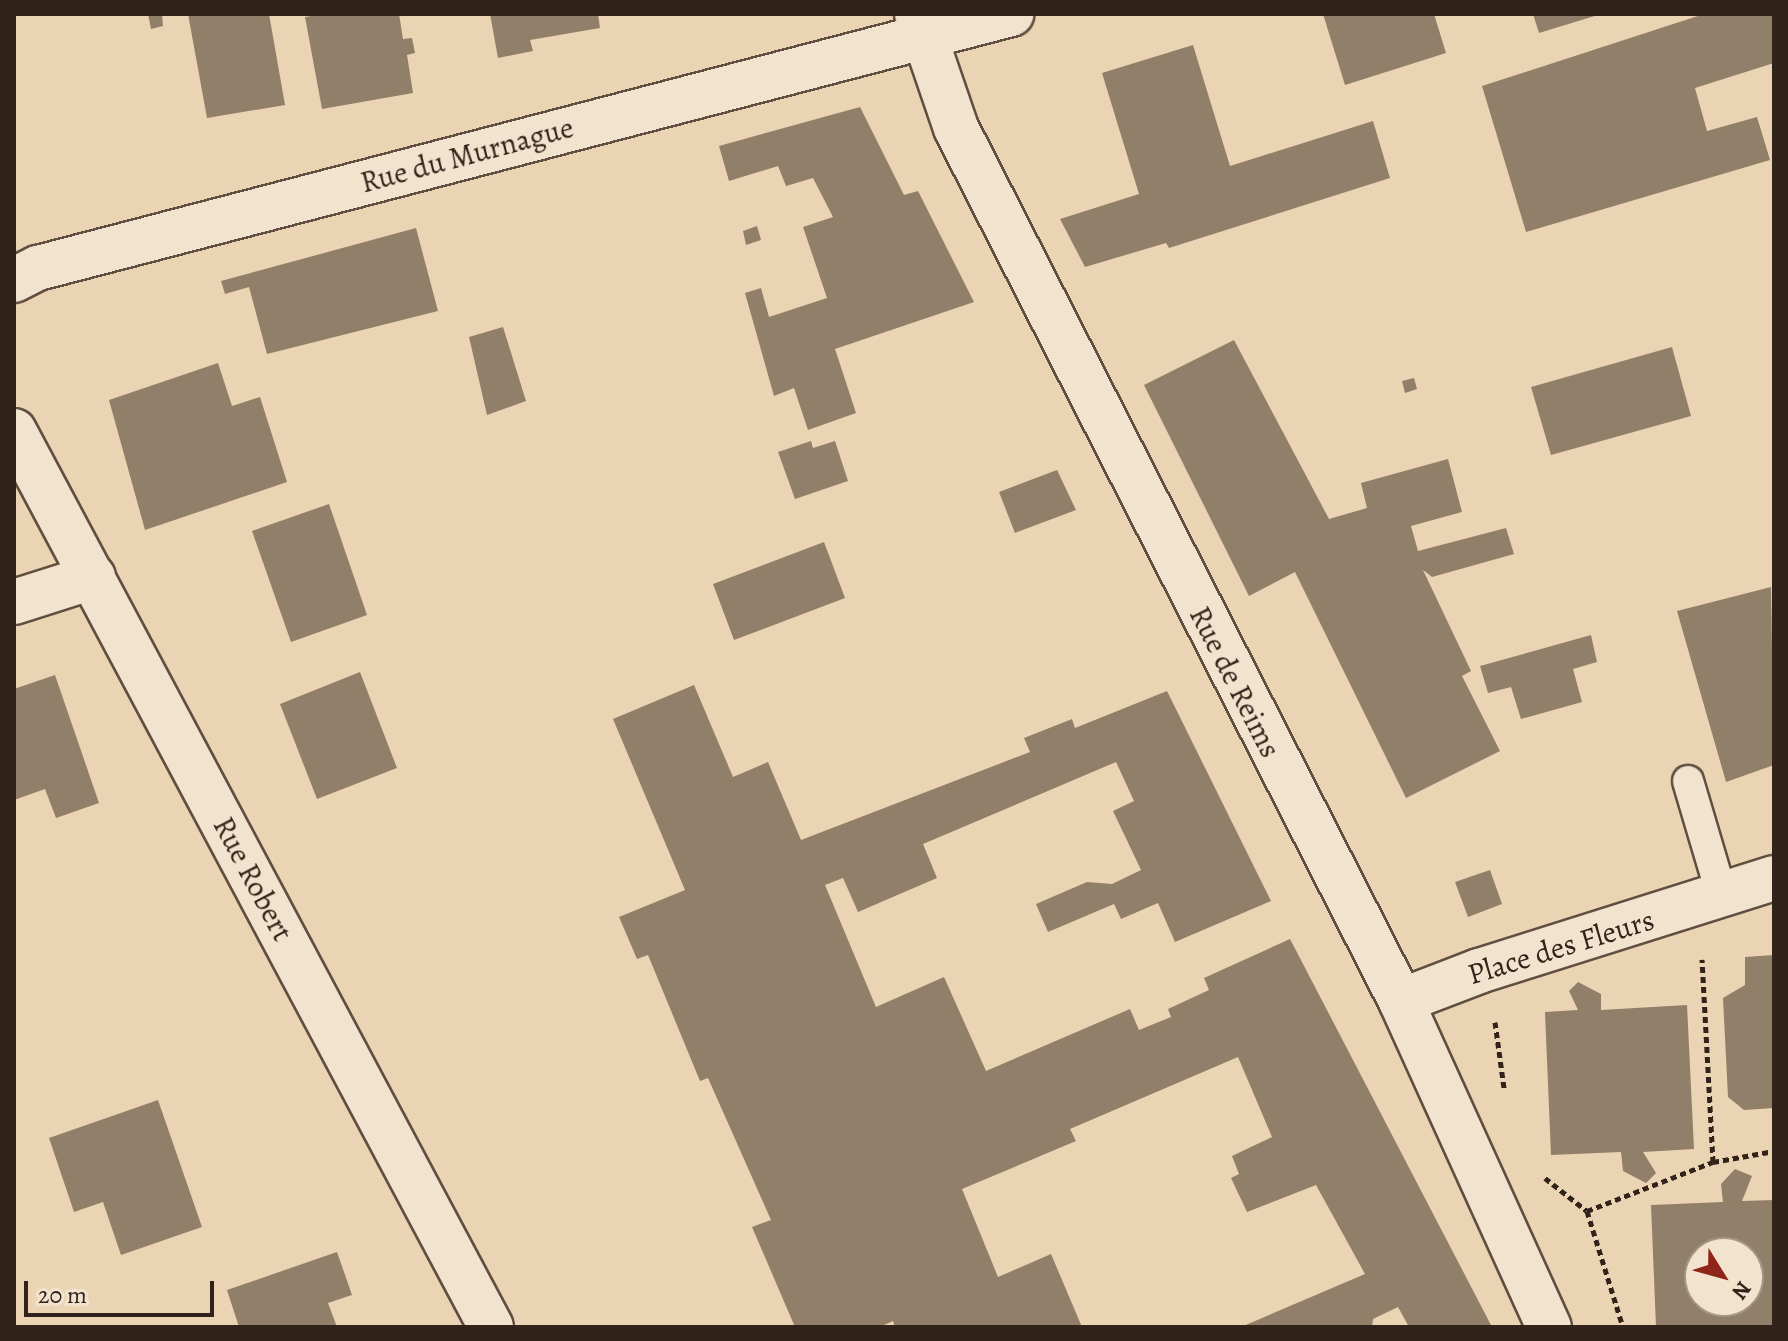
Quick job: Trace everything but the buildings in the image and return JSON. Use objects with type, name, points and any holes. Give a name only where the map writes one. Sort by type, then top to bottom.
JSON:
[{"type":"street","name":"Rue du Murnague","points":[[14,280],[38,268],[920,25],[1011,14]]},
{"type":"street","name":"Rue de Reims","points":[[920,25],[963,143],[1401,1001],[1549,1327]]},
{"type":"street","name":"Rue Robert","points":[[14,431],[491,1327]]},
{"type":"street","points":[[14,602],[93,577]]},
{"type":"street","name":"Place des Fleurs","points":[[1401,1001],[1479,971],[1774,878]]},
{"type":"lane","points":[[1688,781],[1722,896]]},
{"type":"path","points":[[1701,941],[1713,1162]]},
{"type":"path","points":[[1493,1009],[1505,1096]]},
{"type":"path","points":[[1587,1211],[1713,1162],[1774,1151]]},
{"type":"path","points":[[1538,1173],[1587,1211],[1623,1327]]}]
